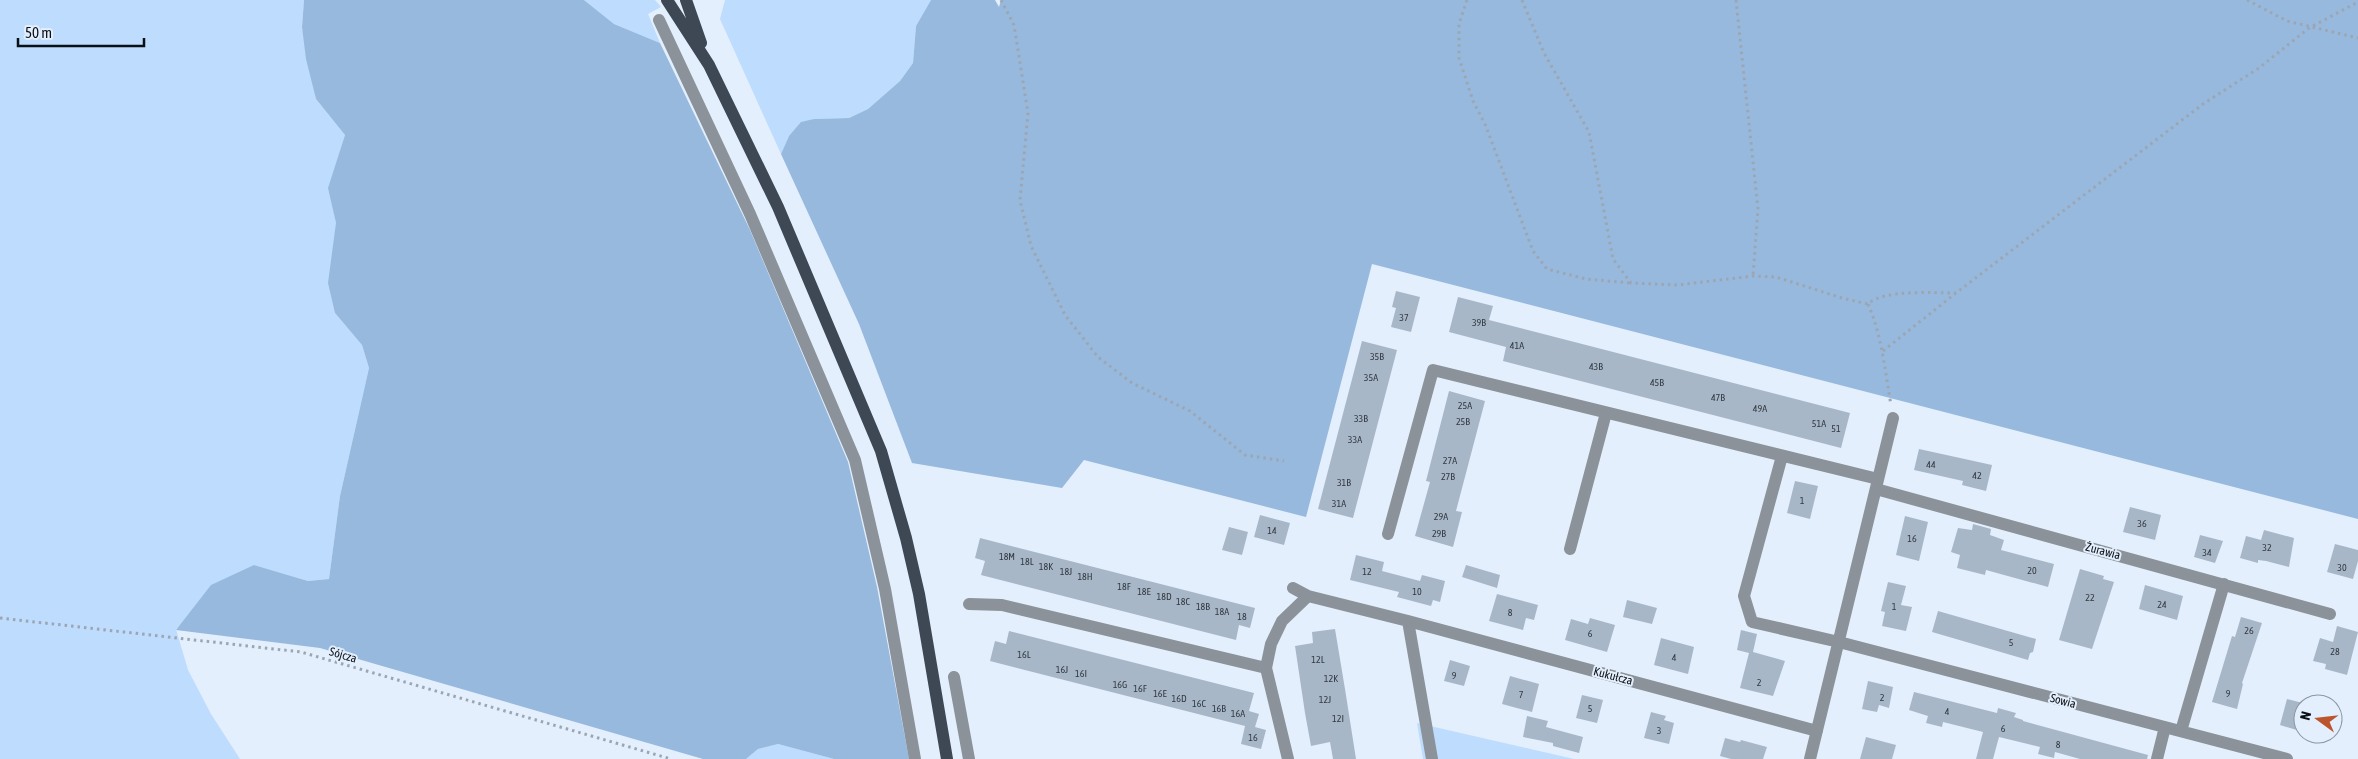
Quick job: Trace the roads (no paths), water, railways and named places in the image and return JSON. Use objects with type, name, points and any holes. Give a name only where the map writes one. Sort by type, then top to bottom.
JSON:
[{"type":"main road","points":[[667,0],[708,64],[778,207],[881,451],[906,538],[917,585],[947,759]]},
{"type":"main road","points":[[686,0],[708,64]]},
{"type":"street","points":[[659,20],[750,214],[855,460],[885,589],[915,759]]},
{"type":"street","name":"Żurawia","points":[[1388,534],[1433,370],[1782,456],[2330,614]]},
{"type":"street","points":[[1570,549],[1606,413]]},
{"type":"street","points":[[1810,759],[1893,418]]},
{"type":"street","name":"Sowia","points":[[1782,456],[1744,596],[1752,622],[1839,642],[2181,731],[2255,755],[2287,759]]},
{"type":"street","points":[[2181,731],[2224,584]]},
{"type":"street","name":"Kukułcza","points":[[1293,588],[1308,596],[1817,731]]},
{"type":"street","points":[[1288,759],[1266,668],[1271,644],[1282,621],[1308,596]]},
{"type":"street","points":[[969,604],[1002,605],[1266,668]]},
{"type":"street","points":[[1408,621],[1432,759]]},
{"type":"street","points":[[954,677],[969,759]]},
{"type":"street","points":[[2157,759],[2165,727]]}]
